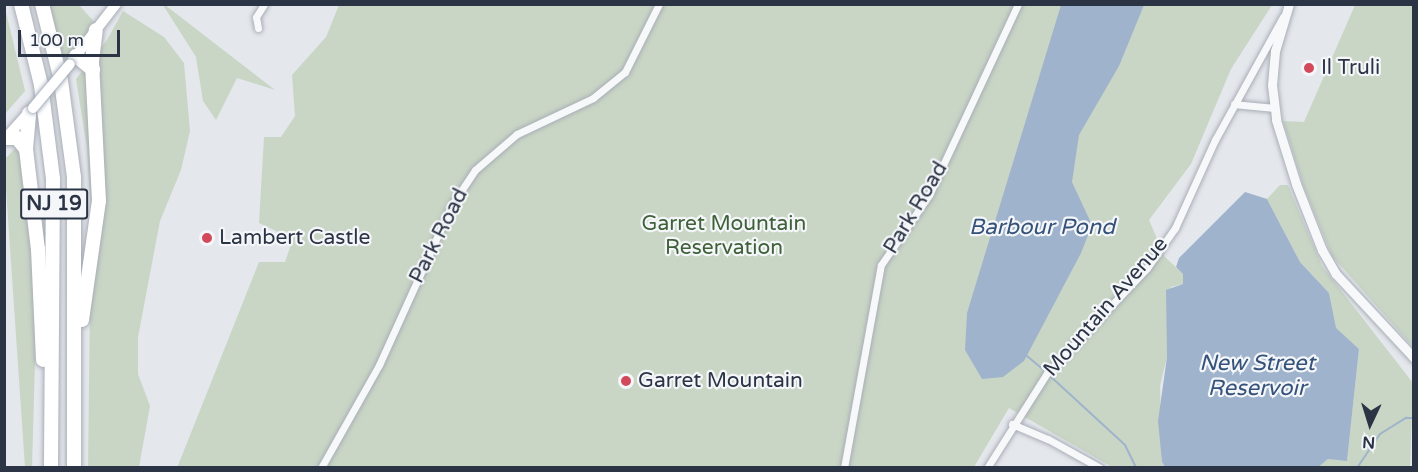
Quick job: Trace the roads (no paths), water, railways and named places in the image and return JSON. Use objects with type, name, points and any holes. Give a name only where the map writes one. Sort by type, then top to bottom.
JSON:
[{"type":"highway","name":"NJ 19","points":[[21,4],[41,85],[52,179],[51,468]]},
{"type":"highway","name":"NJ 19","points":[[42,4],[61,81],[74,169],[76,356],[74,468]]},
{"type":"highway","points":[[76,356],[92,267],[99,201],[93,70],[96,30]]},
{"type":"highway","points":[[73,60],[93,70]]},
{"type":"highway","points":[[31,110],[26,149],[38,249],[44,392],[52,406]]},
{"type":"highway","points":[[5,139],[17,138],[26,149]]},
{"type":"main road","points":[[5,139],[73,60],[116,4]]},
{"type":"street","points":[[258,28],[256,17],[264,4]]},
{"type":"street","name":"Park Road","points":[[321,468],[379,365],[451,206],[475,170],[517,134],[593,98],[625,72],[658,4]]},
{"type":"street","name":"Park Road","points":[[844,468],[872,298],[881,265],[929,195],[1018,4]]},
{"type":"street","points":[[1289,4],[1284,15],[1273,66],[1274,108],[1296,184],[1329,263],[1413,358]]},
{"type":"street","name":"Mountain Avenue","points":[[987,468],[1012,424],[1059,359],[1157,255],[1186,210],[1234,104],[1284,15]]},
{"type":"street","points":[[1234,104],[1274,108]]},
{"type":"street","points":[[1012,424],[1048,438],[1100,468]]},
{"type":"street","points":[[847,460],[852,468]]},
{"type":"water","name":"Barbour Pond","points":[[1061,5],[1144,5],[1119,66],[1079,135],[1072,182],[1092,225],[1081,253],[1024,361],[1003,377],[982,379],[965,350],[967,313]]},
{"type":"water","name":"New Street Reservoir","points":[[1245,192],[1267,199],[1300,262],[1329,293],[1336,328],[1359,349],[1347,461],[1328,459],[1317,468],[1166,468],[1162,462],[1158,421],[1167,357],[1166,290],[1183,284],[1183,274],[1176,267],[1179,258]]},
{"type":"waterway","points":[[1027,356],[1045,371]]},
{"type":"waterway","points":[[1049,375],[1125,445],[1136,468]]},
{"type":"waterway","points":[[1357,468],[1380,434],[1406,418],[1414,418]]},
{"type":"place","name":"Il Truli","points":[[1309,68]]},
{"type":"place","name":"Lambert Castle","points":[[207,238]]},
{"type":"place","name":"Garret Mountain","points":[[626,381]]},
{"type":"park label","name":"Garret Mountain Reservation","points":[[724,236]]}]
